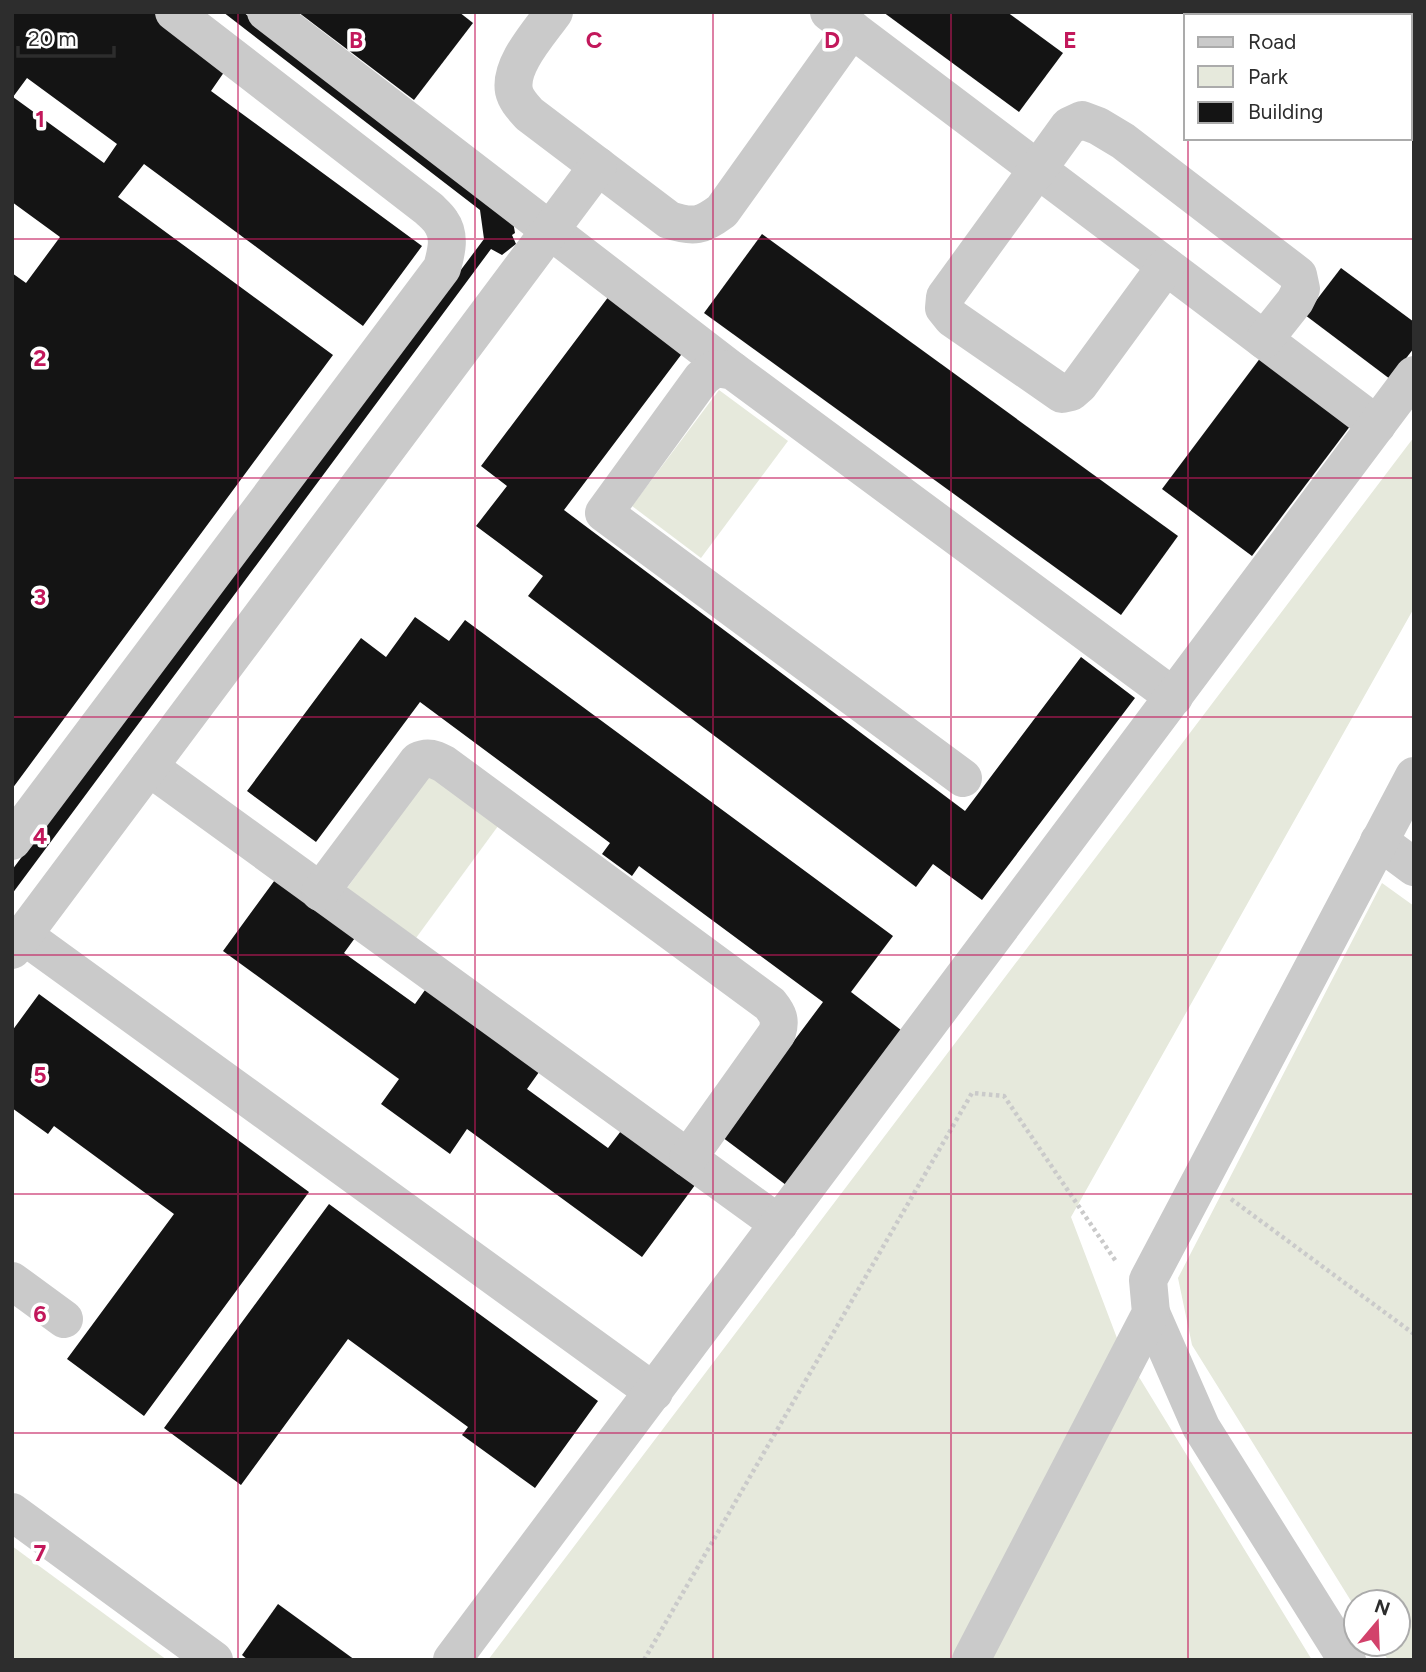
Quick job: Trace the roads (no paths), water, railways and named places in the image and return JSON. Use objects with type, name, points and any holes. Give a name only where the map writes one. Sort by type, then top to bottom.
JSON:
[{"type":"street","points":[[266,12],[733,371],[1174,696]]},
{"type":"street","points":[[554,12],[520,61],[513,77],[518,101],[529,114],[669,220],[694,225],[705,223],[722,211],[841,20],[1377,425]]},
{"type":"street","points":[[12,841],[442,268],[447,251],[442,222],[429,209],[192,18]]},
{"type":"street","points":[[1166,267],[1079,385],[1062,394],[952,318],[944,307],[945,297],[1037,169],[1069,126],[1082,120],[1123,141],[1298,275],[1301,289],[1295,301],[1264,340]]},
{"type":"street","points":[[598,166],[18,943],[654,1392]]},
{"type":"street","points":[[733,371],[720,367],[711,370],[702,378],[604,513],[963,778]]},
{"type":"street","points":[[452,1660],[1414,375]]},
{"type":"street","points":[[320,892],[418,761],[433,758],[444,764],[771,1004],[778,1014],[780,1024],[777,1032],[688,1158]]},
{"type":"street","points":[[149,767],[779,1224]]},
{"type":"street","points":[[1347,1660],[1201,1427],[1151,1313],[1148,1280],[1414,776]]},
{"type":"street","points":[[1379,841],[1414,867]]},
{"type":"street","points":[[12,1281],[64,1318]]},
{"type":"street","points":[[971,1660],[1151,1313]]},
{"type":"street","points":[[12,1512],[214,1660]]}]
